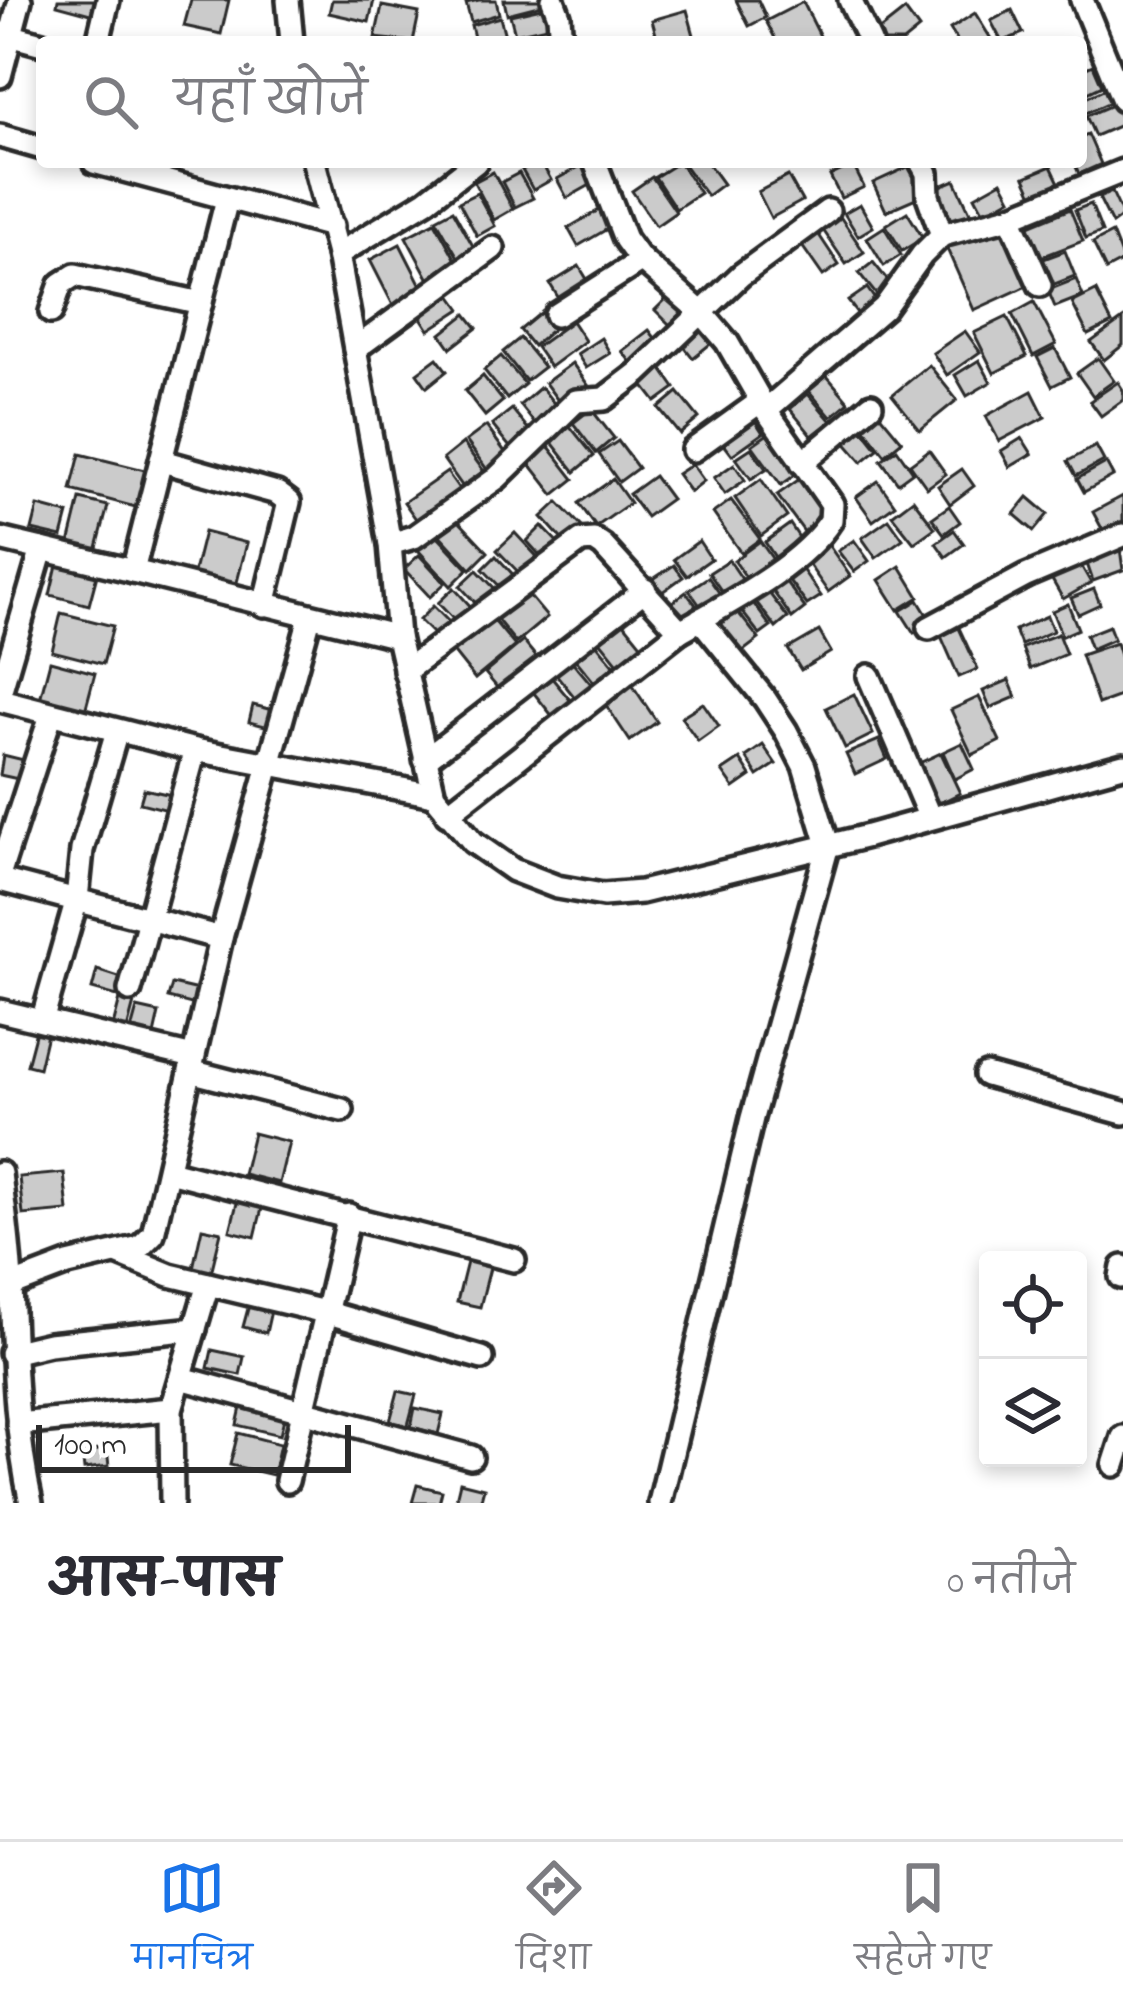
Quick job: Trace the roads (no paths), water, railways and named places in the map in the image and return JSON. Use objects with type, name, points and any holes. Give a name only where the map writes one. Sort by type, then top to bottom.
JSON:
[{"type":"street","points":[[0,76],[6,34],[20,0]]},
{"type":"street","points":[[99,36],[108,0]]},
{"type":"street","points":[[288,0],[291,36]]},
{"type":"street","points":[[553,0],[561,36]]},
{"type":"street","points":[[850,0],[867,36]]},
{"type":"street","points":[[1082,0],[1123,100]]},
{"type":"street","points":[[6,34],[36,42]]},
{"type":"street","points":[[0,136],[36,146]]},
{"type":"street","points":[[115,168],[332,226]]},
{"type":"street","points":[[316,168],[338,254],[390,544],[398,637],[425,760],[441,805],[473,842],[513,870],[557,887],[603,896],[690,882],[1123,765]]},
{"type":"street","points":[[338,254],[426,201],[468,168]]},
{"type":"street","points":[[42,549],[0,697],[51,716],[269,762],[441,805],[690,625],[797,555],[831,520],[832,504],[763,405],[727,342],[625,239],[597,168]]},
{"type":"street","points":[[923,168],[942,235]]},
{"type":"street","points":[[693,450],[763,405],[884,308],[942,235],[1010,217],[1123,171]]},
{"type":"street","points":[[133,571],[226,199]]},
{"type":"street","points":[[390,544],[414,537],[497,478],[576,401],[604,399],[741,275],[828,211]]},
{"type":"street","points":[[1010,217],[1040,285]]},
{"type":"street","points":[[355,349],[493,248]]},
{"type":"street","points":[[556,314],[642,260]]},
{"type":"street","points":[[51,312],[62,284],[75,275],[201,303]]},
{"type":"street","points":[[802,463],[871,405]]},
{"type":"street","points":[[162,461],[277,493],[289,502],[263,605]]},
{"type":"street","points":[[929,628],[1026,576],[1123,535]]},
{"type":"street","points":[[0,539],[398,637]]},
{"type":"street","points":[[405,671],[581,541],[594,541],[765,699],[804,766],[827,845],[752,1118],[660,1503]]},
{"type":"street","points":[[425,760],[645,590]]},
{"type":"street","points":[[6,1287],[68,1264],[140,1247],[153,1234],[221,938],[310,617]]},
{"type":"street","points":[[869,676],[930,818]]},
{"type":"street","points":[[51,716],[0,876],[221,938]]},
{"type":"street","points":[[44,1018],[77,899],[82,850],[117,731]]},
{"type":"street","points":[[130,990],[195,750]]},
{"type":"street","points":[[0,1011],[44,1018],[342,1110]]},
{"type":"street","points":[[986,1075],[1123,1113]]},
{"type":"street","points":[[169,1171],[514,1260]]},
{"type":"street","points":[[0,1173],[11,1353],[31,1503]]},
{"type":"street","points":[[287,1481],[349,1215]]},
{"type":"street","points":[[119,1254],[170,1275],[325,1312],[482,1358]]},
{"type":"street","points":[[172,1502],[171,1409],[208,1284]]},
{"type":"street","points":[[11,1353],[49,1344],[195,1329]]},
{"type":"street","points":[[181,1378],[471,1456]]},
{"type":"street","points":[[18,1424],[171,1409]]},
{"type":"street","points":[[1114,1466],[1123,1437]]}]
